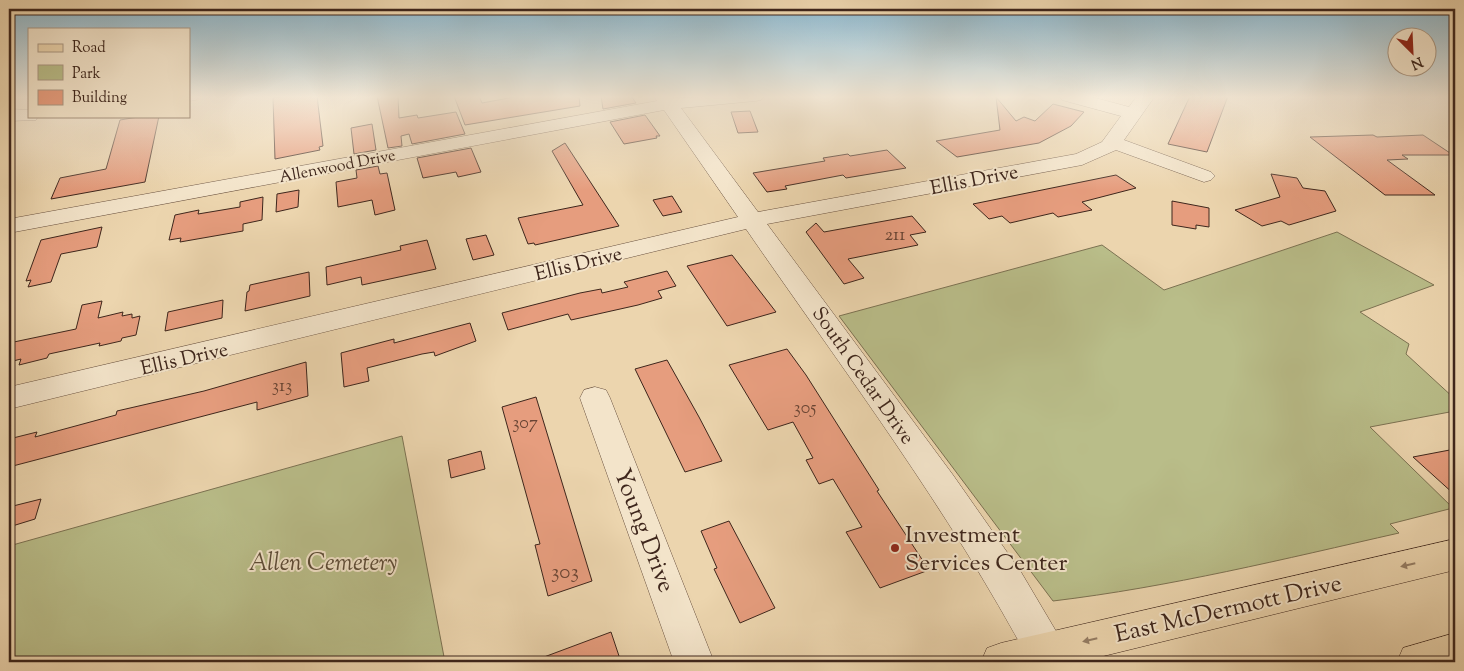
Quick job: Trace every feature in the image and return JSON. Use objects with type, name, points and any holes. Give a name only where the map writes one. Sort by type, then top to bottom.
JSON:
[{"type":"main road","name":"East McDermott Drive","points":[[1001,662],[1049,657],[1455,554]]},
{"type":"main road","points":[[1417,662],[1455,652]]},
{"type":"street","name":"Allenwood Drive","points":[[9,226],[524,127]]},
{"type":"street","name":"South Cedar Drive","points":[[686,127],[941,484],[1008,584],[1049,657]]},
{"type":"street","name":"Ellis Drive","points":[[9,398],[753,220],[1082,159],[1109,146],[1123,127]]},
{"type":"street","points":[[1112,142],[1204,176]]},
{"type":"street","name":"Young Drive","points":[[595,398],[694,662]]},
{"type":"green space","points":[[1337,232],[1434,285],[1360,312],[1409,344],[1406,354],[1455,399],[1455,411],[1370,427],[1453,508],[1390,524],[1399,533],[1227,572],[1140,588],[1053,601],[839,316],[1102,245],[1164,290]]},
{"type":"green space","name":"Allen Cemetery","points":[[402,436],[445,662],[9,662],[9,546]]},
{"type":"building","points":[[118,127],[157,127],[145,182],[51,199],[60,178],[106,169]]},
{"type":"building","points":[[274,127],[321,127],[323,146],[319,147],[320,150],[275,159]]},
{"type":"building","points":[[373,127],[376,150],[354,154],[351,128]]},
{"type":"building","points":[[384,127],[462,127],[465,134],[412,144],[409,134],[401,136],[402,146],[388,148]]},
{"type":"building","points":[[613,127],[654,127],[660,136],[656,136],[657,138],[624,144]]},
{"type":"building","points":[[736,127],[756,127],[758,132],[738,133]]},
{"type":"building","points":[[1000,127],[1069,127],[1039,143],[957,157],[936,141],[1000,130]]},
{"type":"building","points":[[1176,127],[1216,127],[1207,152],[1168,144]]},
{"type":"building","points":[[1373,135],[1377,137],[1423,135],[1453,155],[1402,155],[1408,159],[1387,160],[1435,195],[1385,195],[1310,137]]},
{"type":"building","points":[[565,143],[619,226],[535,245],[534,243],[528,244],[518,218],[583,205],[552,151]]},
{"type":"building","points":[[471,148],[481,172],[458,177],[456,172],[423,178],[417,158]]},
{"type":"building","points":[[887,150],[906,168],[846,178],[843,175],[785,186],[787,189],[767,192],[753,173],[825,161],[823,158]]},
{"type":"building","points":[[378,166],[380,174],[387,173],[395,210],[375,215],[372,200],[338,207],[336,182],[357,178],[356,170]]},
{"type":"building","points":[[1271,174],[1297,178],[1303,188],[1325,191],[1336,211],[1289,225],[1281,221],[1262,226],[1235,210],[1280,197]]},
{"type":"building","points":[[1116,175],[1136,188],[1082,202],[1092,210],[1058,217],[1053,213],[1010,223],[1002,216],[989,219],[973,204]]},
{"type":"building","points":[[299,190],[298,207],[276,212],[277,194]]},
{"type":"building","points":[[672,196],[682,212],[663,216],[653,200]]},
{"type":"building","points":[[263,197],[262,220],[243,224],[243,231],[180,242],[181,238],[169,240],[175,215],[199,210],[198,214],[240,207],[240,202]]},
{"type":"building","points":[[1172,201],[1209,208],[1209,227],[1196,225],[1196,229],[1172,225]]},
{"type":"building","points":[[912,216],[926,232],[910,235],[918,245],[848,259],[864,278],[844,284],[806,232],[816,223],[824,232]]},
{"type":"building","points":[[102,227],[97,247],[61,254],[51,282],[28,287],[31,280],[26,281],[41,240]]},
{"type":"building","points":[[486,235],[494,255],[473,260],[466,239]]},
{"type":"building","points":[[427,240],[436,269],[362,285],[361,277],[327,285],[326,267],[401,250],[400,246]]},
{"type":"building","points":[[732,255],[776,312],[727,326],[687,266]]},
{"type":"building","points":[[667,271],[676,286],[658,291],[662,298],[638,305],[571,320],[568,314],[508,330],[502,313],[580,293],[601,289],[602,293],[628,287],[624,282]]},
{"type":"building","points":[[309,272],[310,296],[245,311],[247,292],[250,285]]},
{"type":"building","points":[[223,300],[222,318],[165,331],[168,312]]},
{"type":"building","points":[[102,301],[98,318],[123,312],[122,316],[132,314],[132,318],[140,316],[136,335],[99,346],[100,343],[49,354],[47,358],[19,365],[21,359],[9,362],[9,343],[76,329],[82,305]]},
{"type":"building","points":[[470,323],[476,341],[435,356],[434,352],[422,354],[367,368],[369,381],[344,387],[341,353],[394,339],[394,343]]},
{"type":"building","points":[[787,349],[806,375],[879,490],[877,491],[929,570],[880,588],[846,532],[862,527],[833,479],[819,484],[806,460],[813,458],[793,422],[768,430],[729,365]]},
{"type":"building","points":[[667,360],[722,461],[685,472],[635,369]]},
{"type":"building","points":[[306,362],[308,396],[257,410],[257,402],[9,467],[9,439],[37,432],[35,437],[116,415],[117,411],[204,391]]},
{"type":"building","points":[[536,397],[592,581],[548,596],[535,545],[540,544],[502,407]]},
{"type":"building","points":[[1455,449],[1455,495],[1413,457]]},
{"type":"building","points":[[481,451],[485,469],[451,478],[448,460]]},
{"type":"building","points":[[41,499],[35,519],[9,527],[9,507]]},
{"type":"building","points":[[729,521],[775,608],[740,623],[714,569],[717,568],[701,531]]},
{"type":"building","points":[[611,632],[621,662],[537,662],[536,660]]},
{"type":"place","name":"Investment Services Center","points":[[895,548]]}]
